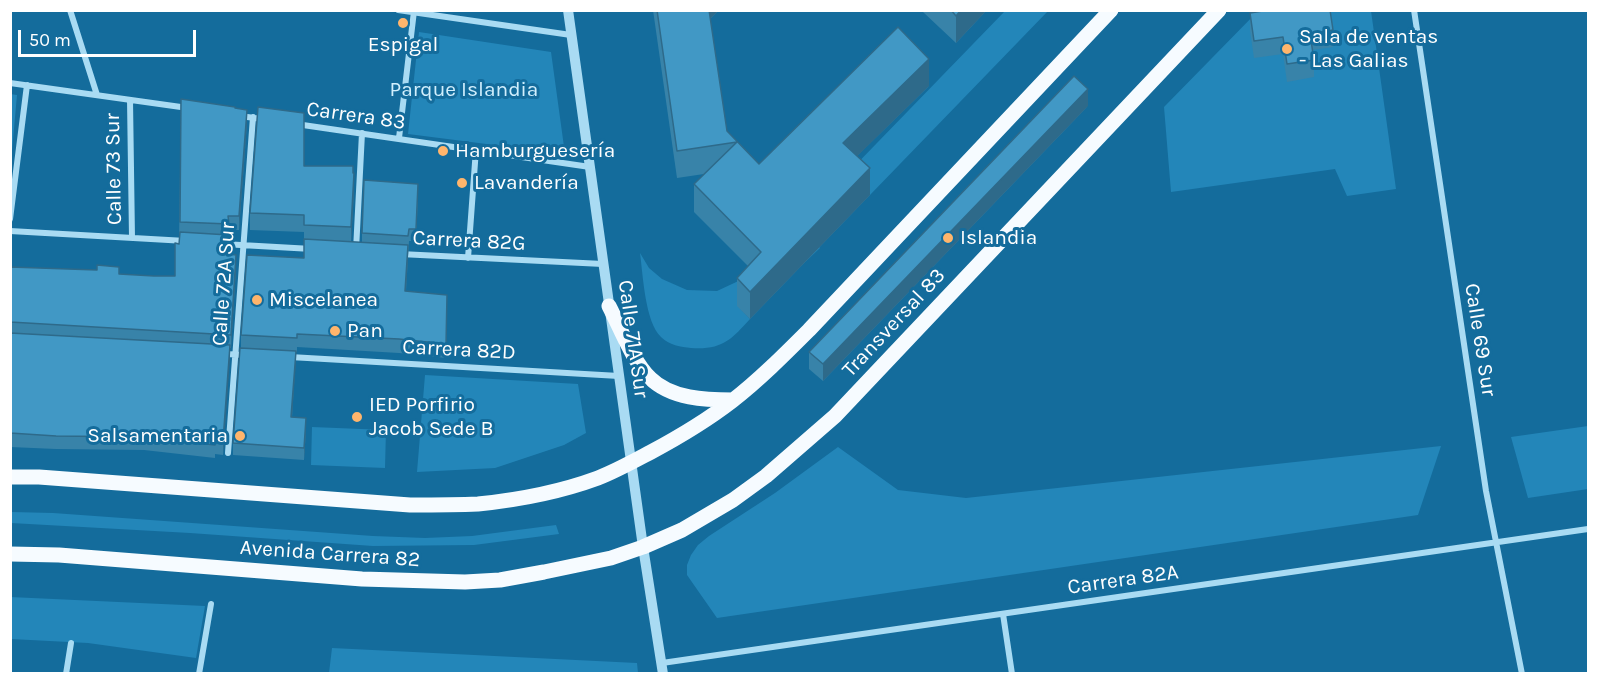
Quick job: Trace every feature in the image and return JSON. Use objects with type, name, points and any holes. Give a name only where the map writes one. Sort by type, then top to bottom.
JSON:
[{"type":"main road","points":[[10,477],[39,477],[410,505],[441,505],[479,504],[520,498],[559,490],[599,477],[685,433],[734,400],[764,373],[809,330],[1111,10]]},
{"type":"main road","name":"Transversal 83","points":[[644,547],[681,530],[733,500],[766,476],[835,416],[1219,10]]},
{"type":"main road","points":[[609,306],[639,366],[658,385],[691,397],[734,400]]},
{"type":"main road","name":"Avenida Carrera 82","points":[[10,554],[69,556],[345,578],[465,582],[500,580],[555,570],[610,558],[644,547]]},
{"type":"street","name":"Calle 73 Sur","points":[[70,10],[97,95]]},
{"type":"street","points":[[398,10],[571,35]]},
{"type":"street","name":"Calle 71A Sur","points":[[568,10],[662,668]]},
{"type":"street","name":"Calle 69 Sur","points":[[1414,10],[1484,479],[1522,674]]},
{"type":"street","points":[[399,138],[414,12]]},
{"type":"street","points":[[10,83],[197,110]]},
{"type":"street","points":[[10,219],[27,86]]},
{"type":"street","name":"Calle 73 Sur","points":[[130,100],[132,238]]},
{"type":"street","name":"Carrera 83","points":[[231,114],[275,121]]},
{"type":"street","name":"Calle 72A Sur","points":[[228,453],[253,117]]},
{"type":"street","name":"Carrera 83","points":[[286,122],[590,167]]},
{"type":"street","points":[[356,251],[362,133]]},
{"type":"street","points":[[468,258],[476,149]]},
{"type":"street","points":[[10,231],[199,242]]},
{"type":"street","points":[[221,243],[322,249]]},
{"type":"street","points":[[345,250],[368,252]]},
{"type":"street","name":"Carrera 82G","points":[[390,253],[603,264]]},
{"type":"street","points":[[212,353],[259,356]]},
{"type":"street","name":"Carrera 82D","points":[[283,357],[619,376]]},
{"type":"street","name":"Carrera 82A","points":[[662,668],[1003,614],[1588,529]]},
{"type":"street","points":[[199,674],[211,604]]},
{"type":"street","points":[[1003,614],[1012,674]]},
{"type":"street","points":[[66,674],[71,643]]},
{"type":"green space","points":[[1005,11],[1048,11],[870,195],[857,183],[807,236],[820,248],[801,266],[737,305],[750,319],[737,333],[718,345],[702,348],[675,345],[661,337],[651,321],[648,310],[640,253],[649,268],[662,279],[687,290],[717,291],[747,277]]},
{"type":"green space","points":[[1258,11],[1371,11],[1396,189],[1347,196],[1335,169],[1171,192],[1164,107]]},
{"type":"green space","name":"Parque Islandia","points":[[419,32],[551,52],[565,154],[408,134]]},
{"type":"green space","points":[[10,94],[17,95],[11,162],[10,162]]},
{"type":"green space","points":[[425,375],[578,384],[586,433],[564,445],[495,468],[417,472]]},
{"type":"green space","points":[[1588,426],[1588,489],[1528,498],[1511,437]]},
{"type":"green space","points":[[312,427],[386,430],[385,468],[311,465]]},
{"type":"green space","points":[[1441,446],[1418,515],[717,618],[687,575],[687,565],[698,545],[838,447],[898,490],[966,498]]},
{"type":"green space","points":[[11,512],[373,536],[425,538],[472,536],[556,525],[559,534],[474,545],[373,546],[11,523]]},
{"type":"green space","points":[[10,597],[205,606],[196,658],[88,643],[11,639]]},
{"type":"green space","points":[[332,648],[637,663],[638,673],[329,673]]},
{"type":"building","points":[[657,10],[709,10],[727,131],[759,164],[898,27],[929,59],[843,143],[870,168],[750,292],[737,278],[761,252],[694,184],[737,142],[677,151]]},
{"type":"building","points":[[951,10],[961,10],[956,16]]},
{"type":"building","points":[[1269,10],[1330,10],[1333,30],[1310,34],[1314,60],[1287,64],[1283,37],[1254,41],[1250,13]]},
{"type":"building","points":[[1074,76],[1088,89],[823,364],[809,352]]},
{"type":"building","points":[[181,99],[247,110],[239,216],[228,216],[229,224],[180,222]]},
{"type":"building","points":[[258,107],[304,113],[304,166],[353,166],[351,227],[304,225],[304,215],[250,213]]},
{"type":"building","points":[[364,180],[418,184],[416,229],[409,229],[408,236],[362,233]]},
{"type":"building","points":[[180,232],[229,235],[229,254],[236,255],[231,335],[10,322],[10,267],[97,270],[97,265],[119,267],[119,274],[175,276],[175,243],[179,244]]},
{"type":"building","points":[[304,239],[408,245],[405,291],[447,295],[446,344],[399,339],[297,334],[297,338],[241,335],[247,255],[304,258]]},
{"type":"building","points":[[10,333],[230,345],[223,441],[215,441],[215,445],[144,437],[10,433]]},
{"type":"building","points":[[240,348],[296,351],[291,417],[306,418],[304,448],[233,443]]},
{"type":"place","name":"Espigal","points":[[403,23]]},
{"type":"place","name":"Sala de ventas - Las Galias","points":[[1287,49]]},
{"type":"place","name":"Hamburguesería","points":[[443,151]]},
{"type":"place","name":"Lavandería","points":[[462,183]]},
{"type":"place","name":"Islandia","points":[[948,238]]},
{"type":"place","name":"Miscelanea","points":[[257,300]]},
{"type":"place","name":"Pan","points":[[335,331]]},
{"type":"place","name":"IED Porfirio Jacob Sede B","points":[[357,417]]},
{"type":"place","name":"Salsamentaria","points":[[240,436]]}]
